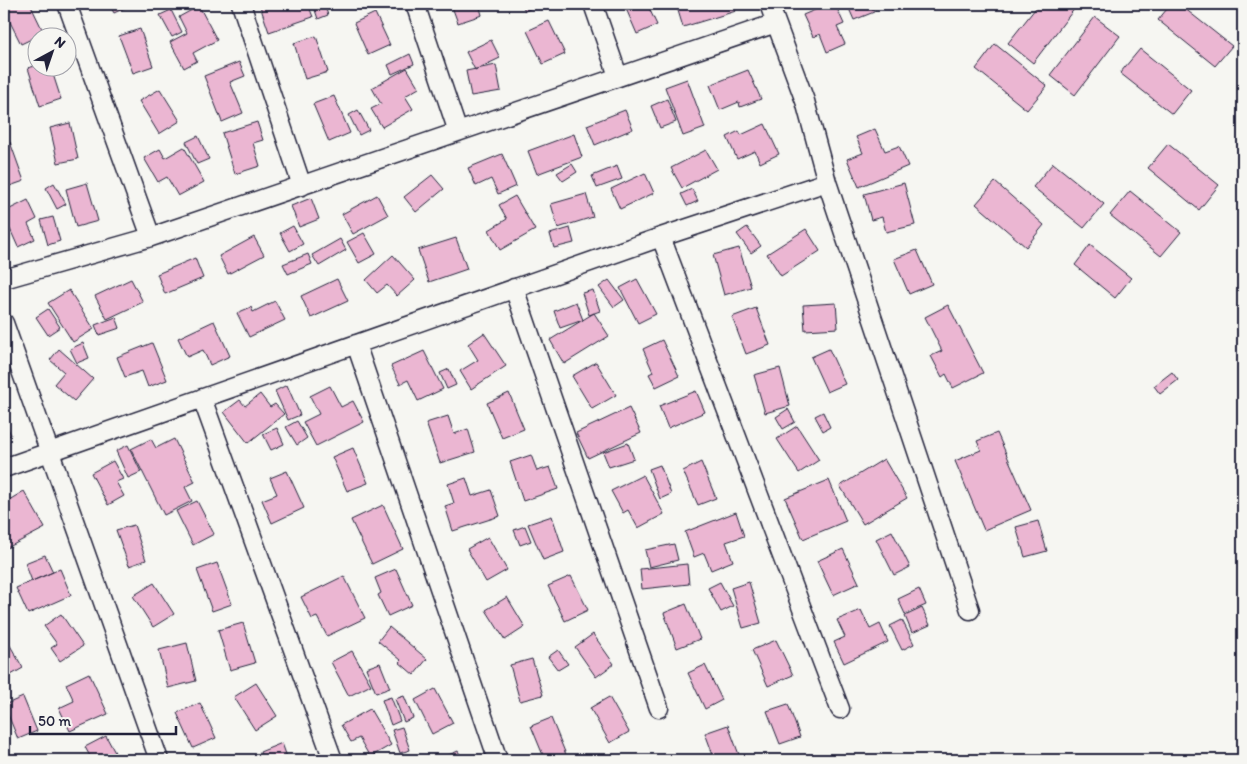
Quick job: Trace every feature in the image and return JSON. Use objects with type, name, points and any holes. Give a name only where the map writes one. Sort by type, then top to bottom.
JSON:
[{"type":"street","points":[[68,4],[151,237]]},
{"type":"street","points":[[241,4],[302,186]]},
{"type":"street","points":[[415,4],[458,132]]},
{"type":"street","points":[[593,4],[618,76]]},
{"type":"street","points":[[769,4],[805,101],[827,182],[970,610]]},
{"type":"street","points":[[4,279],[151,237],[776,22]]},
{"type":"street","points":[[4,468],[514,288],[827,182]]},
{"type":"street","points":[[661,237],[840,708]]},
{"type":"street","points":[[514,288],[659,708]]},
{"type":"street","points":[[4,323],[159,760]]},
{"type":"street","points":[[356,344],[498,760]]},
{"type":"street","points":[[202,398],[333,760]]},
{"type":"building","points":[[4,4],[11,4],[12,6],[16,4],[30,4],[42,28],[28,28],[28,41],[21,44],[4,10]]},
{"type":"building","points":[[109,4],[133,4],[114,13]]},
{"type":"building","points":[[265,4],[308,4],[313,17],[269,32],[260,6]]},
{"type":"building","points":[[313,4],[324,4],[328,15],[318,19]]},
{"type":"building","points":[[451,4],[479,4],[482,15],[458,23]]},
{"type":"building","points":[[522,4],[542,4],[525,11]]},
{"type":"building","points":[[624,4],[647,4],[657,25],[637,34]]},
{"type":"building","points":[[676,4],[733,4],[736,11],[683,27]]},
{"type":"building","points":[[829,4],[835,4],[844,24],[837,27],[845,44],[827,52],[820,34],[813,37],[803,15]]},
{"type":"building","points":[[847,4],[871,4],[874,12],[854,20]]},
{"type":"building","points":[[1039,4],[1078,4],[1033,63],[1008,43]]},
{"type":"building","points":[[1171,4],[1179,4],[1232,46],[1215,66],[1158,20]]},
{"type":"building","points":[[199,6],[217,40],[193,53],[197,61],[184,68],[170,42],[187,33],[179,17]]},
{"type":"building","points":[[171,10],[182,32],[172,37],[160,15]]},
{"type":"building","points":[[375,13],[390,45],[368,55],[354,23]]},
{"type":"building","points":[[1095,17],[1120,36],[1075,95],[1050,75]]},
{"type":"building","points":[[549,21],[565,54],[543,64],[527,31]]},
{"type":"building","points":[[140,29],[153,66],[133,73],[119,36]]},
{"type":"building","points":[[316,36],[328,72],[305,79],[294,43]]},
{"type":"building","points":[[491,40],[500,58],[475,70],[466,52]]},
{"type":"building","points":[[995,44],[1047,86],[1027,110],[976,69]]},
{"type":"building","points":[[1140,49],[1191,90],[1172,114],[1120,73]]},
{"type":"building","points":[[410,54],[414,64],[392,74],[388,65]]},
{"type":"building","points":[[239,62],[245,76],[230,82],[243,113],[222,122],[204,76]]},
{"type":"building","points":[[496,65],[501,91],[471,96],[466,71]]},
{"type":"building","points":[[407,68],[419,88],[405,96],[413,109],[382,127],[371,109],[381,104],[372,88]]},
{"type":"building","points":[[748,70],[761,99],[740,107],[739,102],[720,110],[710,85]]},
{"type":"building","points":[[31,78],[54,78],[61,99],[40,106]]},
{"type":"building","points":[[687,79],[705,128],[683,136],[665,87]]},
{"type":"building","points":[[160,89],[180,121],[159,134],[139,101]]},
{"type":"building","points":[[334,96],[350,133],[329,142],[313,104]]},
{"type":"building","points":[[667,99],[676,122],[660,128],[651,106]]},
{"type":"building","points":[[358,110],[369,130],[359,135],[349,115]]},
{"type":"building","points":[[625,110],[633,129],[595,145],[587,125]]},
{"type":"building","points":[[257,122],[263,140],[253,143],[260,166],[235,174],[222,133]]},
{"type":"building","points":[[70,123],[78,159],[58,163],[50,128]]},
{"type":"building","points":[[765,124],[779,154],[760,163],[755,151],[737,159],[727,137],[739,131],[741,135]]},
{"type":"building","points":[[875,129],[885,151],[899,146],[908,166],[859,187],[847,159],[863,153],[856,137]]},
{"type":"building","points":[[574,134],[582,157],[537,174],[528,151]]},
{"type":"building","points":[[198,136],[209,159],[197,164],[186,142]]},
{"type":"building","points":[[10,142],[24,181],[4,188],[4,145]]},
{"type":"building","points":[[1168,144],[1219,185],[1199,210],[1148,168]]},
{"type":"building","points":[[184,147],[204,182],[178,196],[167,177],[158,182],[144,158],[160,149],[165,158]]},
{"type":"building","points":[[706,150],[717,169],[682,188],[671,168]]},
{"type":"building","points":[[502,154],[516,186],[498,194],[491,179],[476,186],[468,168]]},
{"type":"building","points":[[1053,163],[1104,204],[1084,228],[1033,187]]},
{"type":"building","points":[[572,164],[577,172],[563,181],[557,173]]},
{"type":"building","points":[[617,166],[622,179],[597,188],[592,176]]},
{"type":"building","points":[[645,173],[654,193],[620,209],[611,189]]},
{"type":"building","points":[[432,175],[444,189],[416,212],[404,197]]},
{"type":"building","points":[[995,182],[1044,225],[1026,247],[976,204]]},
{"type":"building","points":[[54,183],[66,204],[57,209],[46,188]]},
{"type":"building","points":[[87,183],[98,221],[76,227],[66,189]]},
{"type":"building","points":[[904,183],[915,225],[886,232],[882,217],[871,220],[864,194]]},
{"type":"building","points":[[692,189],[698,201],[687,206],[681,194]]},
{"type":"building","points":[[1130,191],[1181,232],[1161,256],[1110,215]]},
{"type":"building","points":[[586,194],[593,217],[558,228],[551,204]]},
{"type":"building","points":[[377,195],[388,215],[353,234],[342,214]]},
{"type":"building","points":[[515,196],[535,230],[500,250],[489,230],[507,219],[499,205]]},
{"type":"building","points":[[311,198],[319,219],[299,227],[291,206]]},
{"type":"building","points":[[28,200],[37,219],[28,224],[35,239],[18,247],[10,229],[4,232],[4,212]]},
{"type":"building","points":[[53,217],[60,241],[48,245],[41,220]]},
{"type":"building","points":[[293,226],[303,244],[290,251],[280,233]]},
{"type":"building","points":[[747,227],[761,246],[751,253],[737,234]]},
{"type":"building","points":[[570,228],[574,243],[554,248],[550,234]]},
{"type":"building","points":[[806,229],[820,251],[781,276],[767,254]]},
{"type":"building","points":[[364,233],[376,254],[359,263],[347,242]]},
{"type":"building","points":[[254,237],[264,255],[228,274],[219,256]]},
{"type":"building","points":[[456,238],[467,269],[429,282],[418,250]]},
{"type":"building","points":[[340,239],[346,250],[319,266],[312,255]]},
{"type":"building","points":[[1090,245],[1131,278],[1115,298],[1075,265]]},
{"type":"building","points":[[739,248],[751,287],[724,295],[713,255]]},
{"type":"building","points":[[917,250],[932,284],[909,294],[894,259]]},
{"type":"building","points":[[308,254],[312,264],[288,274],[283,264]]},
{"type":"building","points":[[393,255],[415,280],[397,296],[387,285],[377,293],[366,280]]},
{"type":"building","points":[[195,258],[203,278],[165,294],[157,274]]},
{"type":"building","points":[[131,279],[143,302],[107,319],[95,296]]},
{"type":"building","points":[[337,279],[348,301],[311,318],[301,296]]},
{"type":"building","points":[[637,279],[656,314],[638,323],[620,288]]},
{"type":"building","points":[[609,280],[624,300],[614,307],[599,287]]},
{"type":"building","points":[[69,290],[94,329],[73,342],[48,303]]},
{"type":"building","points":[[593,290],[600,311],[589,315],[582,293]]},
{"type":"building","points":[[275,301],[285,320],[249,337],[237,313],[251,307],[253,312]]},
{"type":"building","points":[[576,302],[583,320],[560,328],[554,311]]},
{"type":"building","points":[[836,303],[838,328],[805,330],[803,305]]},
{"type":"building","points":[[948,305],[983,373],[953,388],[946,374],[942,377],[931,356],[942,351],[925,317]]},
{"type":"building","points":[[756,308],[770,345],[746,354],[732,317]]},
{"type":"building","points":[[48,309],[60,327],[48,335],[36,317]]},
{"type":"building","points":[[594,313],[609,336],[564,364],[550,340]]},
{"type":"building","points":[[116,317],[120,328],[99,335],[95,325]]},
{"type":"building","points":[[214,321],[230,356],[210,365],[203,350],[187,357],[178,338]]},
{"type":"building","points":[[484,333],[506,366],[471,389],[460,371],[478,360],[468,344]]},
{"type":"building","points":[[662,340],[679,376],[656,387],[649,374],[653,372],[643,349]]},
{"type":"building","points":[[83,343],[89,358],[77,363],[70,349]]},
{"type":"building","points":[[152,343],[167,380],[148,387],[142,371],[125,377],[117,357]]},
{"type":"building","points":[[59,349],[93,379],[74,401],[54,384],[64,372],[50,360]]},
{"type":"building","points":[[829,349],[845,384],[827,392],[811,357]]},
{"type":"building","points":[[424,351],[443,389],[418,401],[408,380],[400,384],[391,366]]},
{"type":"building","points":[[596,362],[616,395],[592,409],[572,376]]},
{"type":"building","points":[[780,368],[790,406],[765,413],[754,375]]},
{"type":"building","points":[[449,369],[456,385],[447,389],[440,373]]},
{"type":"building","points":[[1172,372],[1178,380],[1160,394],[1154,386]]},
{"type":"building","points":[[287,385],[300,415],[288,420],[275,391]]},
{"type":"building","points":[[330,386],[341,407],[353,401],[364,422],[316,446],[303,422],[319,414],[310,396]]},
{"type":"building","points":[[696,391],[705,412],[668,428],[659,406]]},
{"type":"building","points":[[509,393],[524,429],[502,438],[487,403]]},
{"type":"building","points":[[260,394],[270,407],[275,404],[284,414],[248,443],[224,412],[240,400],[245,406]]},
{"type":"building","points":[[629,408],[641,433],[588,458],[576,433]]},
{"type":"building","points":[[788,409],[795,422],[783,429],[776,417]]},
{"type":"building","points":[[823,412],[830,427],[823,431],[815,416]]},
{"type":"building","points":[[448,416],[454,434],[468,429],[475,452],[440,463],[426,423]]},
{"type":"building","points":[[4,419],[11,435],[4,437]]},
{"type":"building","points":[[297,421],[307,438],[297,445],[286,427]]},
{"type":"building","points":[[797,426],[819,460],[799,473],[777,439]]},
{"type":"building","points":[[277,428],[284,444],[271,450],[263,434]]},
{"type":"building","points":[[997,433],[1031,510],[984,530],[955,461],[981,450],[977,441]]},
{"type":"building","points":[[151,439],[156,448],[174,439],[195,482],[185,487],[192,501],[164,515],[131,449]]},
{"type":"building","points":[[628,443],[634,459],[609,467],[603,452]]},
{"type":"building","points":[[128,445],[141,472],[128,478],[116,451]]},
{"type":"building","points":[[353,448],[368,483],[347,491],[332,457]]},
{"type":"building","points":[[531,455],[537,471],[550,467],[558,489],[523,501],[510,462]]},
{"type":"building","points":[[884,459],[907,498],[863,524],[840,486]]},
{"type":"building","points":[[113,461],[123,479],[116,482],[124,496],[108,505],[91,473]]},
{"type":"building","points":[[701,462],[716,498],[698,505],[683,471]]},
{"type":"building","points":[[660,465],[671,494],[660,499],[649,469]]},
{"type":"building","points":[[287,471],[304,508],[272,523],[262,500],[277,494],[270,478]]},
{"type":"building","points":[[643,475],[664,514],[638,528],[628,510],[623,513],[611,491]]},
{"type":"building","points":[[466,478],[472,496],[491,490],[500,516],[453,531],[445,506],[454,503],[448,484]]},
{"type":"building","points":[[829,480],[846,521],[803,539],[785,498]]},
{"type":"building","points":[[24,491],[45,528],[7,548],[4,543],[4,523],[7,521],[4,514],[4,503]]},
{"type":"building","points":[[197,501],[214,534],[193,545],[176,511]]},
{"type":"building","points":[[383,505],[403,549],[372,564],[351,520]]},
{"type":"building","points":[[736,512],[744,536],[726,542],[733,561],[711,570],[704,553],[694,557],[685,532]]},
{"type":"building","points":[[552,516],[564,552],[543,560],[528,524]]},
{"type":"building","points":[[1038,521],[1047,551],[1025,557],[1016,527]]},
{"type":"building","points":[[134,525],[146,560],[129,566],[116,530]]},
{"type":"building","points":[[525,526],[531,541],[520,545],[514,530]]},
{"type":"building","points":[[892,531],[910,567],[894,575],[876,539]]},
{"type":"building","points":[[488,537],[507,570],[486,582],[467,549]]},
{"type":"building","points":[[674,544],[678,560],[649,567],[645,550]]},
{"type":"building","points":[[843,549],[859,583],[833,595],[817,561]]},
{"type":"building","points":[[45,555],[53,572],[32,581],[25,563]]},
{"type":"building","points":[[217,563],[232,604],[212,611],[197,570]]},
{"type":"building","points":[[687,564],[689,584],[642,589],[640,569]]},
{"type":"building","points":[[60,569],[71,595],[28,614],[16,588]]},
{"type":"building","points":[[396,569],[412,605],[388,616],[378,595],[381,593],[375,578]]},
{"type":"building","points":[[344,576],[365,618],[327,636],[317,617],[312,619],[301,597]]},
{"type":"building","points":[[571,576],[588,610],[565,621],[548,586]]},
{"type":"building","points":[[720,582],[733,606],[721,612],[708,588]]},
{"type":"building","points":[[749,582],[761,623],[743,628],[731,588]]},
{"type":"building","points":[[154,583],[174,614],[153,627],[133,596]]},
{"type":"building","points":[[919,589],[926,605],[905,614],[898,599]]},
{"type":"building","points":[[507,597],[525,627],[505,640],[486,610]]},
{"type":"building","points":[[686,604],[700,639],[677,648],[664,613]]},
{"type":"building","points":[[922,608],[930,625],[912,633],[905,616]]},
{"type":"building","points":[[861,610],[870,629],[880,624],[888,642],[844,663],[834,642],[845,637],[837,620]]},
{"type":"building","points":[[61,614],[83,646],[60,661],[51,648],[57,644],[44,626]]},
{"type":"building","points":[[902,620],[914,644],[902,650],[890,626]]},
{"type":"building","points":[[243,623],[255,663],[230,670],[218,630]]},
{"type":"building","points":[[389,627],[427,659],[414,675],[399,662],[401,660],[378,641]]},
{"type":"building","points":[[593,634],[614,664],[596,677],[575,647]]},
{"type":"building","points":[[4,635],[23,668],[4,679]]},
{"type":"building","points":[[776,640],[793,675],[768,686],[752,650]]},
{"type":"building","points":[[187,643],[196,681],[168,688],[159,650]]},
{"type":"building","points":[[558,650],[568,664],[558,670],[548,657]]},
{"type":"building","points":[[352,651],[371,685],[349,696],[331,662]]},
{"type":"building","points":[[532,659],[543,695],[520,701],[510,665]]},
{"type":"building","points":[[380,663],[390,688],[376,693],[366,668]]},
{"type":"building","points":[[705,665],[722,700],[705,709],[688,673]]},
{"type":"building","points":[[89,673],[108,714],[70,731],[59,708],[74,701],[66,684]]},
{"type":"building","points":[[256,683],[277,716],[255,730],[234,697]]},
{"type":"building","points":[[435,689],[453,723],[432,734],[415,700]]},
{"type":"building","points":[[404,696],[413,718],[404,722],[395,699]]},
{"type":"building","points":[[23,697],[37,731],[18,739],[4,705]]},
{"type":"building","points":[[391,697],[400,721],[391,725],[382,700]]},
{"type":"building","points":[[609,697],[629,732],[610,743],[590,708]]},
{"type":"building","points":[[200,703],[216,738],[193,748],[177,713]]},
{"type":"building","points":[[788,704],[800,737],[780,744],[767,711]]},
{"type":"building","points":[[370,709],[391,745],[370,757],[359,738],[351,742],[341,725]]},
{"type":"building","points":[[551,718],[567,757],[559,760],[545,760],[531,726]]},
{"type":"building","points":[[728,725],[741,760],[715,760],[705,733]]},
{"type":"building","points":[[402,727],[410,750],[400,753],[392,730]]},
{"type":"building","points":[[106,736],[119,760],[92,760],[85,747]]},
{"type":"building","points":[[282,743],[288,760],[263,760],[260,752]]},
{"type":"building","points":[[458,751],[463,760],[437,760]]}]
